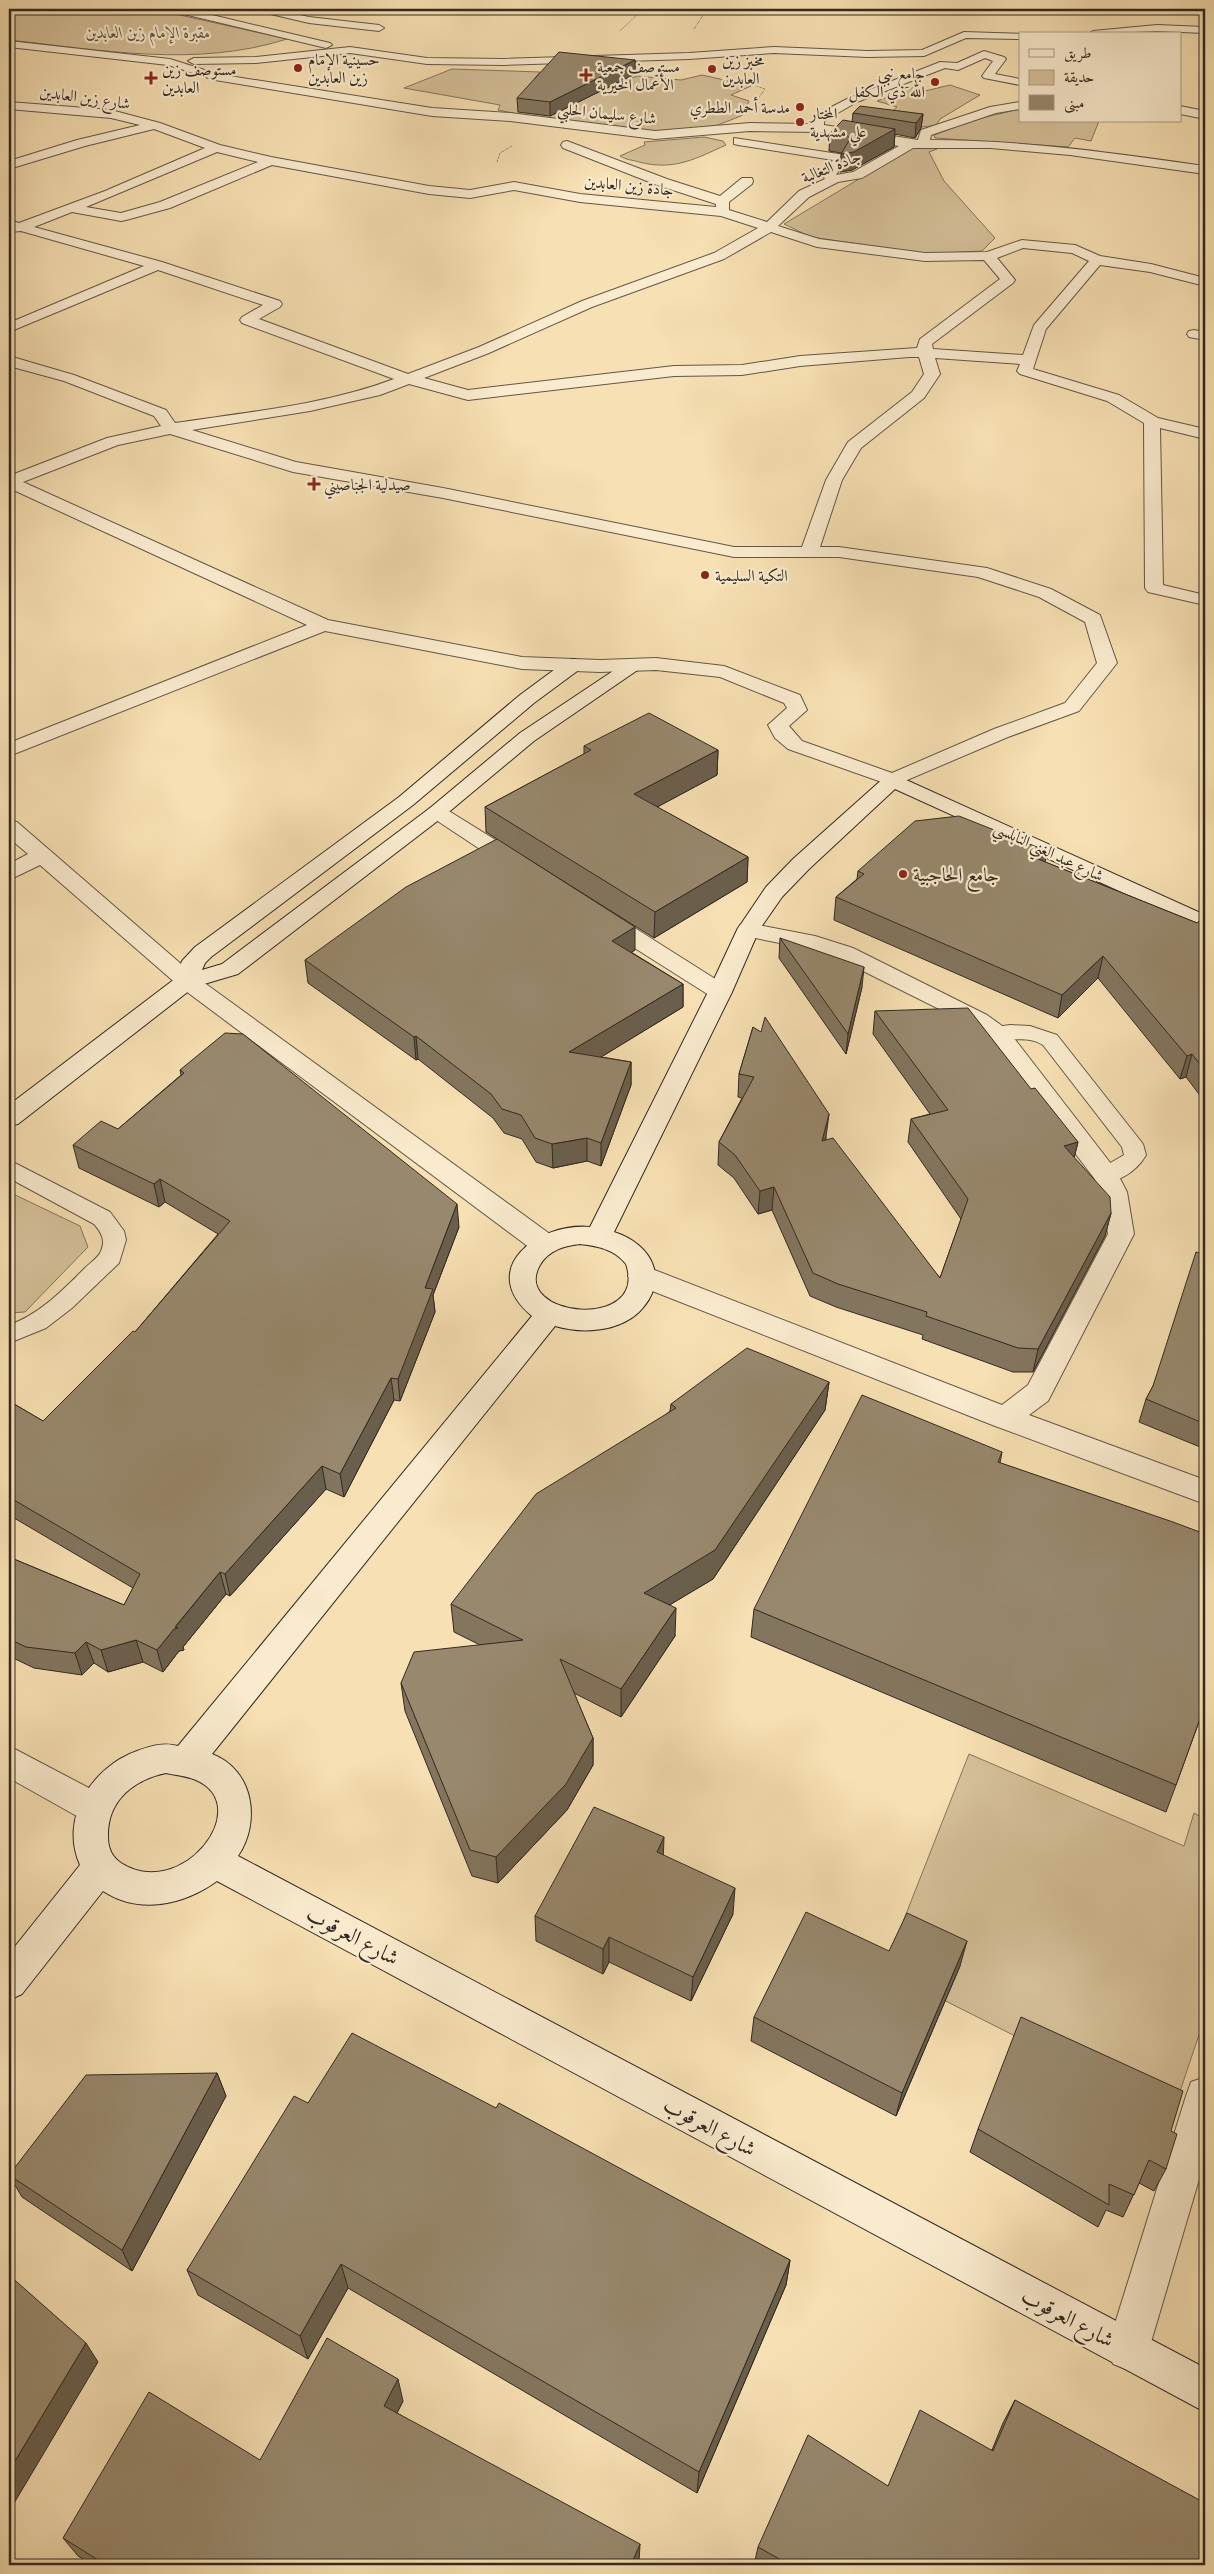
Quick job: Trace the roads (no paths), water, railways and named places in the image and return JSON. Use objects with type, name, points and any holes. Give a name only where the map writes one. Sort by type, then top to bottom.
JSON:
[{"type":"street","points":[[174,9],[350,50],[427,61],[514,62],[689,56],[774,50],[868,54],[924,53],[964,35],[1019,36]]},
{"type":"street","points":[[262,9],[309,20],[380,28]]},
{"type":"street","points":[[1114,32],[1156,28],[1205,30]]},
{"type":"street","name":"شارع سليمان الحلبي","points":[[9,44],[170,62],[215,77],[432,112],[510,117],[655,136],[750,127],[818,128],[917,144],[991,144],[1060,150],[1205,170]]},
{"type":"street","points":[[170,62],[256,60],[350,50]]},
{"type":"street","points":[[818,128],[818,119],[853,100],[944,64],[958,67],[984,54],[1000,59],[988,76],[1019,82]]},
{"type":"street","name":"شارع زين العابدين","points":[[9,105],[111,114],[156,126]]},
{"type":"street","name":"جادة التغالبة","points":[[9,482],[113,441],[171,428],[310,406],[374,392],[484,350],[587,304],[719,256],[770,227],[776,218],[804,194],[834,179],[857,175],[917,144],[925,133],[994,110],[1019,106]]},
{"type":"street","points":[[1182,110],[1205,115]]},
{"type":"street","points":[[9,165],[81,144],[156,126]]},
{"type":"street","name":"جادة زين العابدين","points":[[156,126],[216,148],[271,161],[429,190],[470,194],[514,186],[580,198],[722,206],[770,227],[817,243],[924,257],[988,256],[1022,244],[1075,248],[1097,260],[1201,278]]},
{"type":"street","points":[[736,141],[793,145],[841,158],[828,175],[834,179]]},
{"type":"street","points":[[567,145],[722,206],[747,181]]},
{"type":"street","points":[[12,227],[117,192],[160,170],[216,148]]},
{"type":"street","points":[[71,208],[121,217],[165,205],[271,161]]},
{"type":"street","points":[[12,227],[156,265],[275,304],[247,320],[408,379],[468,395],[674,371],[742,370],[800,361],[925,352],[1028,360]]},
{"type":"street","points":[[809,552],[834,480],[854,445],[918,395],[932,374],[925,352],[925,342],[1008,280],[988,256]]},
{"type":"street","points":[[1097,260],[1039,328],[1025,371],[1113,398],[1152,421],[1205,434]]},
{"type":"street","points":[[9,328],[156,265]]},
{"type":"street","points":[[9,361],[69,378],[160,413],[171,428],[292,467],[462,496],[734,552],[839,552],[981,572],[1045,593],[1092,619],[1107,663],[1072,707],[1001,733],[893,780],[801,864],[774,892],[748,930],[720,992],[599,1236]]},
{"type":"street","points":[[1152,421],[1154,588],[1205,600]]},
{"type":"street","points":[[9,482],[324,625],[522,663],[632,667]]},
{"type":"street","points":[[9,750],[324,625]]},
{"type":"street","points":[[187,981],[194,961],[203,952],[406,801],[509,714],[573,665]]},
{"type":"street","name":"شارع عبد الغني النابلسي","points":[[632,667],[665,665],[724,672],[793,699],[797,710],[778,725],[782,734],[795,745],[893,780],[1205,923]]},
{"type":"street","points":[[9,1118],[187,981],[230,969],[437,812],[543,726],[632,667]]},
{"type":"street","points":[[509,714],[543,726]]},
{"type":"street","points":[[437,812],[537,876]]},
{"type":"street","points":[[9,826],[41,856],[187,981],[544,1244]]},
{"type":"street","points":[[9,874],[41,856]]},
{"type":"street","points":[[587,908],[720,992]]},
{"type":"street","points":[[748,930],[815,942],[845,953],[955,1007],[996,1034],[1106,1174],[1114,1192],[1120,1234],[1038,1393],[1005,1418]]},
{"type":"street","points":[[599,1236],[616,1242],[630,1251],[639,1263],[642,1276],[639,1291],[629,1305],[612,1315],[592,1320],[570,1320],[550,1314],[533,1303],[523,1288],[523,1272],[530,1256],[544,1244],[561,1237],[599,1236]]},
{"type":"street","points":[[642,1276],[1005,1418],[1205,1492]]},
{"type":"street","points":[[188,1759],[550,1314]]},
{"type":"street","points":[[188,1759],[209,1767],[225,1780],[234,1799],[236,1820],[230,1842],[216,1862],[198,1876],[177,1886],[155,1890],[133,1888],[114,1880],[100,1867],[91,1849],[89,1828],[94,1808],[107,1789],[123,1773],[144,1763],[159,1760],[188,1759]]},
{"type":"street","points":[[9,1761],[94,1808]]},
{"type":"street","name":"شارع العرقوب","points":[[216,1862],[1205,2391]]},
{"type":"street","points":[[9,1982],[100,1867]]},
{"type":"street","points":[[1128,2349],[1205,2096]]},
{"type":"lane","points":[[996,1034],[1026,1031],[1035,1032],[1050,1040],[1132,1144],[1136,1150],[1136,1156],[1131,1161],[1106,1174]]},
{"type":"lane","points":[[9,1168],[102,1218],[113,1228],[117,1243],[112,1257],[39,1323],[22,1332],[9,1334]]},
{"type":"place","name":"حسينية الإمام زين العابدين","points":[[298,68]]},
{"type":"place","name":"مخبز زين العابدين","points":[[712,69]]},
{"type":"place","name":"مستوصف جمعية الأعمال الخيرية","points":[[586,75]]},
{"type":"place","name":"مستوصف زين العابدين","points":[[151,78]]},
{"type":"place","name":"جامع نبي الله ذي الكفل","points":[[935,82]]},
{"type":"place","name":"مدسة أحمد الططري","points":[[800,107]]},
{"type":"place","name":"المختار علي مشهدية","points":[[800,122]]},
{"type":"place","name":"صيدلية الجباصيني","points":[[314,484]]},
{"type":"place","name":"التكية السليمية","points":[[705,575]]},
{"type":"place","name":"جامع الحاجبية","points":[[903,874]]},
{"type":"park label","name":"مقبرة الإمام زين العابدين","points":[[148,32]]}]
